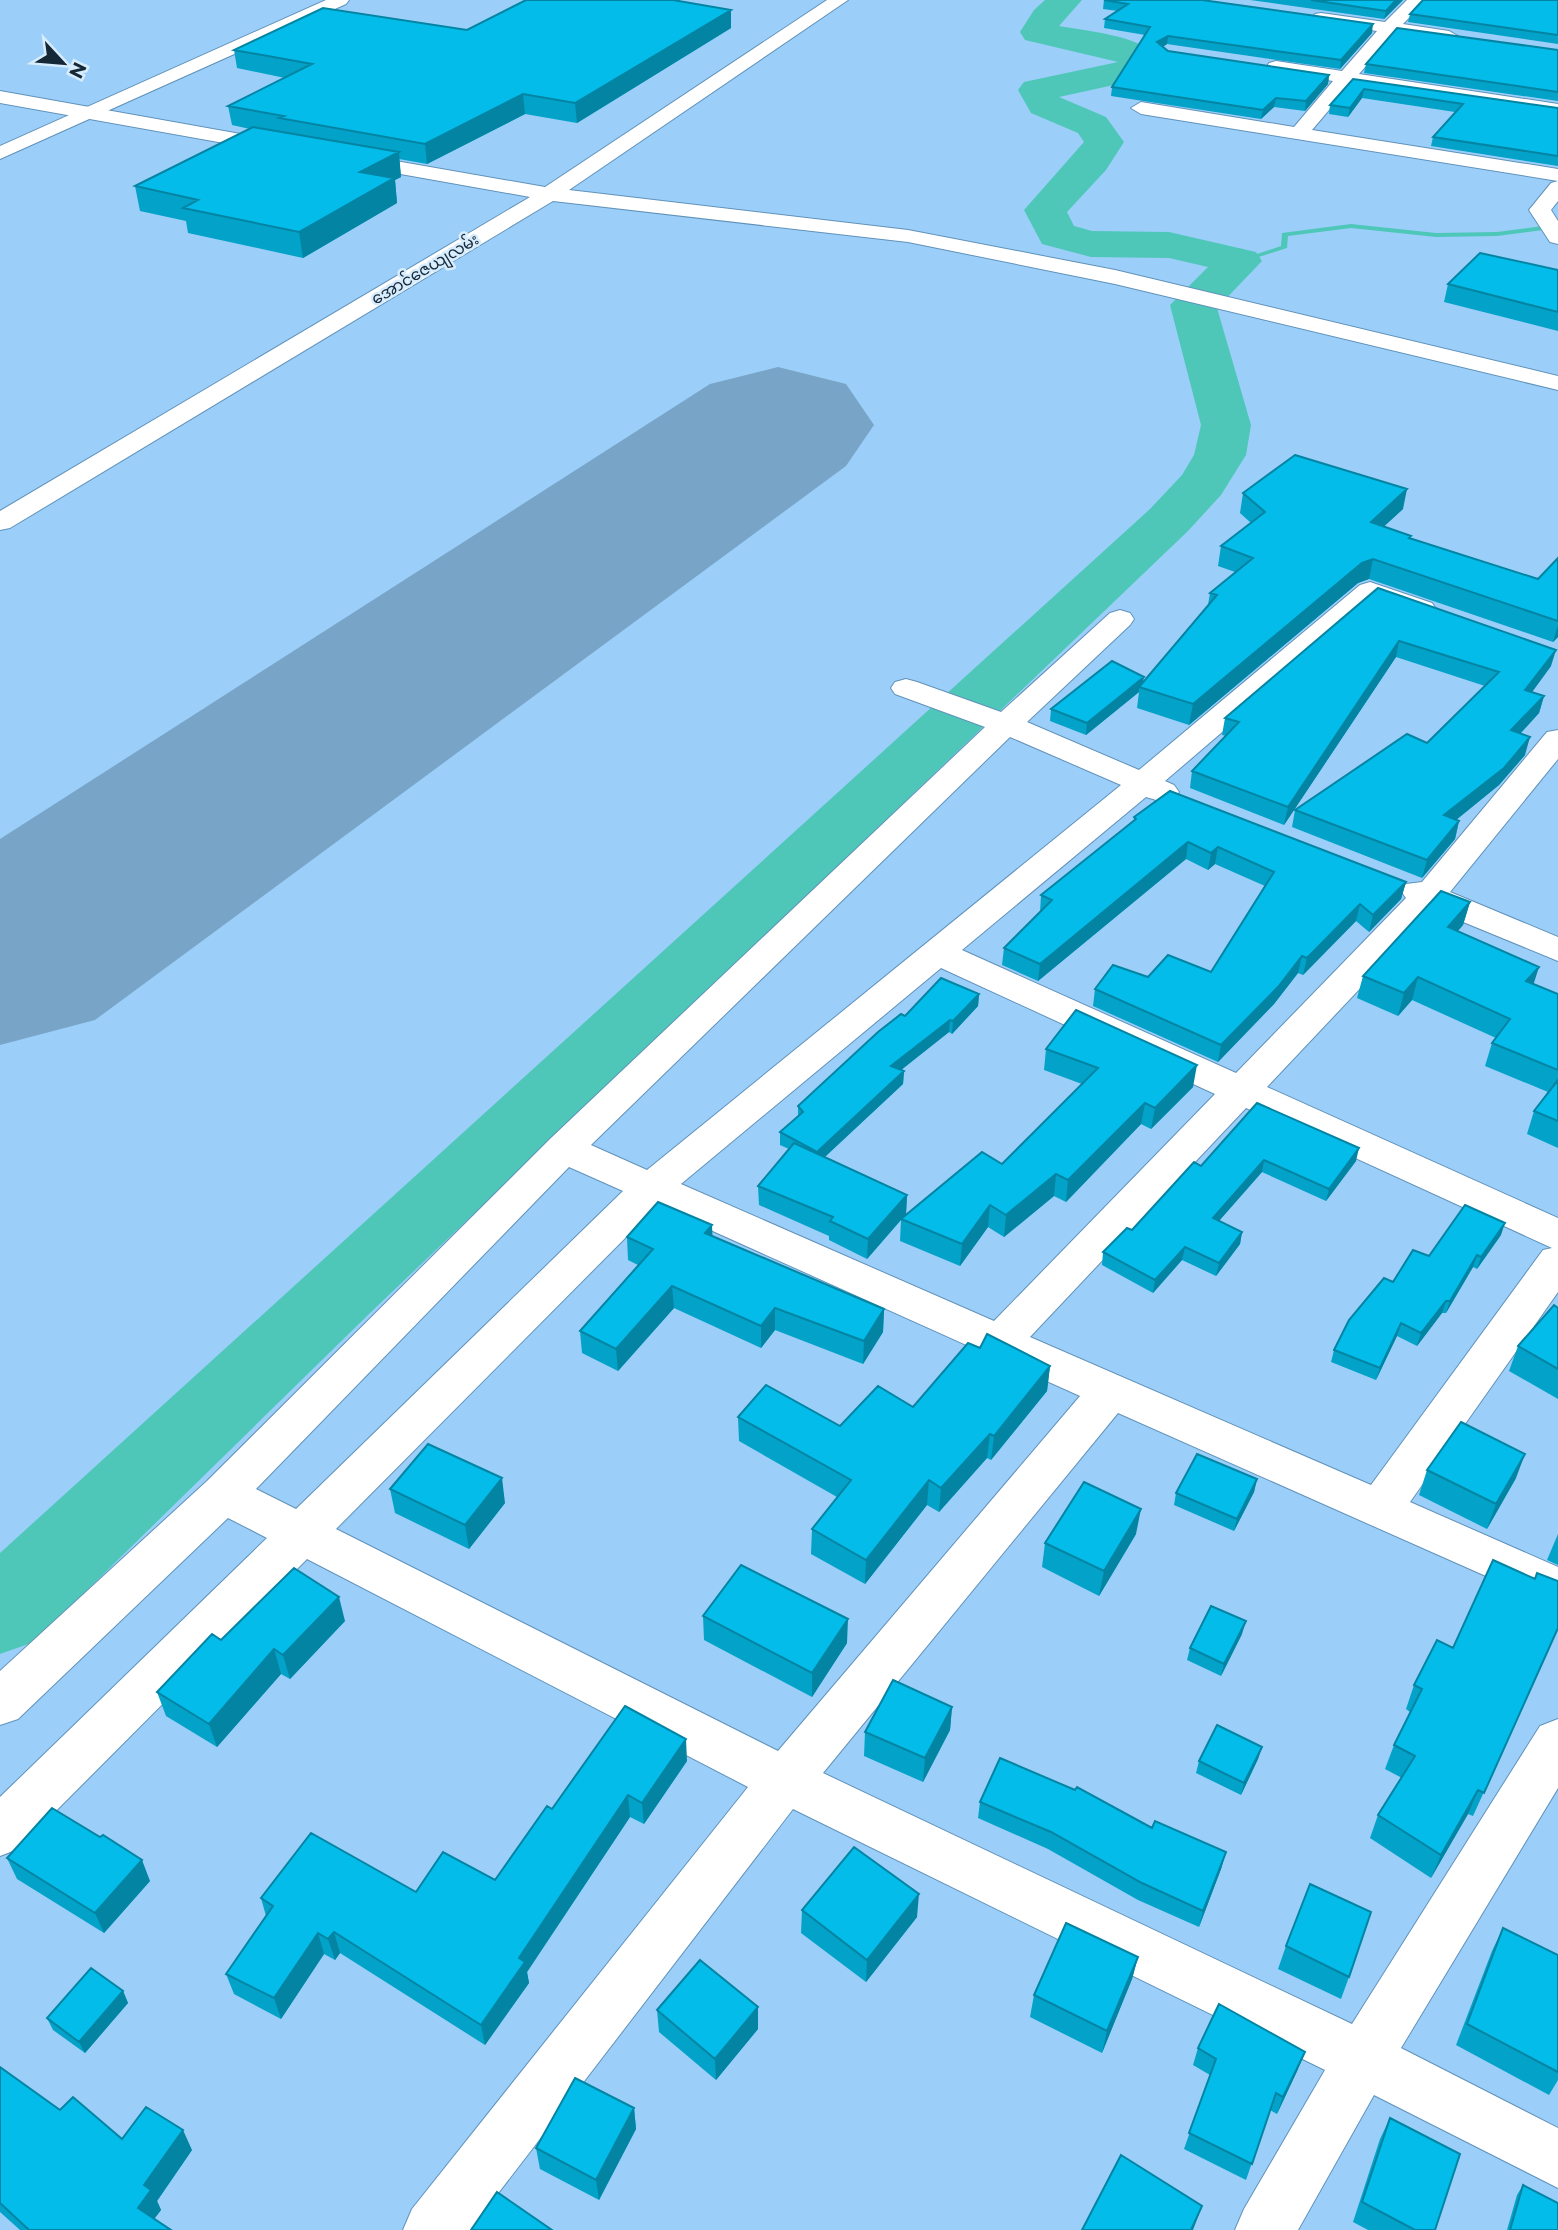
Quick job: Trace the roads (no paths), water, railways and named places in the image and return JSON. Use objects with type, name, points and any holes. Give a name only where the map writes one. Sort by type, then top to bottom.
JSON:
[{"type":"street","points":[[0,153],[340,0]]},
{"type":"street","name":"အောင်ဇေယျလမ်း","points":[[0,522],[549,194],[839,0]]},
{"type":"street","points":[[1298,134],[1390,27],[1417,0]]},
{"type":"street","points":[[1299,15],[1468,39]]},
{"type":"street","points":[[1263,65],[1558,110]]},
{"type":"street","points":[[0,97],[303,151]]},
{"type":"street","points":[[1141,108],[1558,176]]},
{"type":"street","points":[[330,156],[549,194],[908,236],[1115,277],[1558,383]]},
{"type":"street","points":[[1553,230],[1540,210],[1558,187]]},
{"type":"street","points":[[0,1832],[651,1188],[1142,784],[1370,591],[1458,622]]},
{"type":"street","points":[[0,1703],[223,1494],[564,1149],[1006,724],[1120,619]]},
{"type":"street","points":[[906,688],[1006,724],[1194,804]]},
{"type":"street","points":[[1000,1341],[1429,895],[1558,739]]},
{"type":"street","points":[[1390,880],[1558,950]]},
{"type":"street","points":[[937,952],[1558,1235]]},
{"type":"street","points":[[564,1149],[1558,1588]]},
{"type":"street","points":[[1380,1508],[1558,1261]]},
{"type":"street","points":[[433,2230],[785,1780],[1111,1390]]},
{"type":"street","points":[[223,1494],[785,1780],[1363,2059],[1558,2159]]},
{"type":"street","points":[[1265,2230],[1363,2059],[1558,1742]]},
{"type":"waterway","points":[[0,1613],[339,1292],[1169,520],[1202,484],[1220,455],[1226,425],[1193,305],[1240,261],[1169,245],[1091,244],[1057,235],[1045,210],[1092,161],[1104,142],[1092,125],[1045,105],[1037,90],[1133,70],[1138,57],[1116,48],[1038,32],[1046,17],[1065,0]]},
{"type":"waterway","points":[[1240,261],[1285,247],[1284,234],[1351,226],[1436,235],[1497,234],[1558,226]]}]
